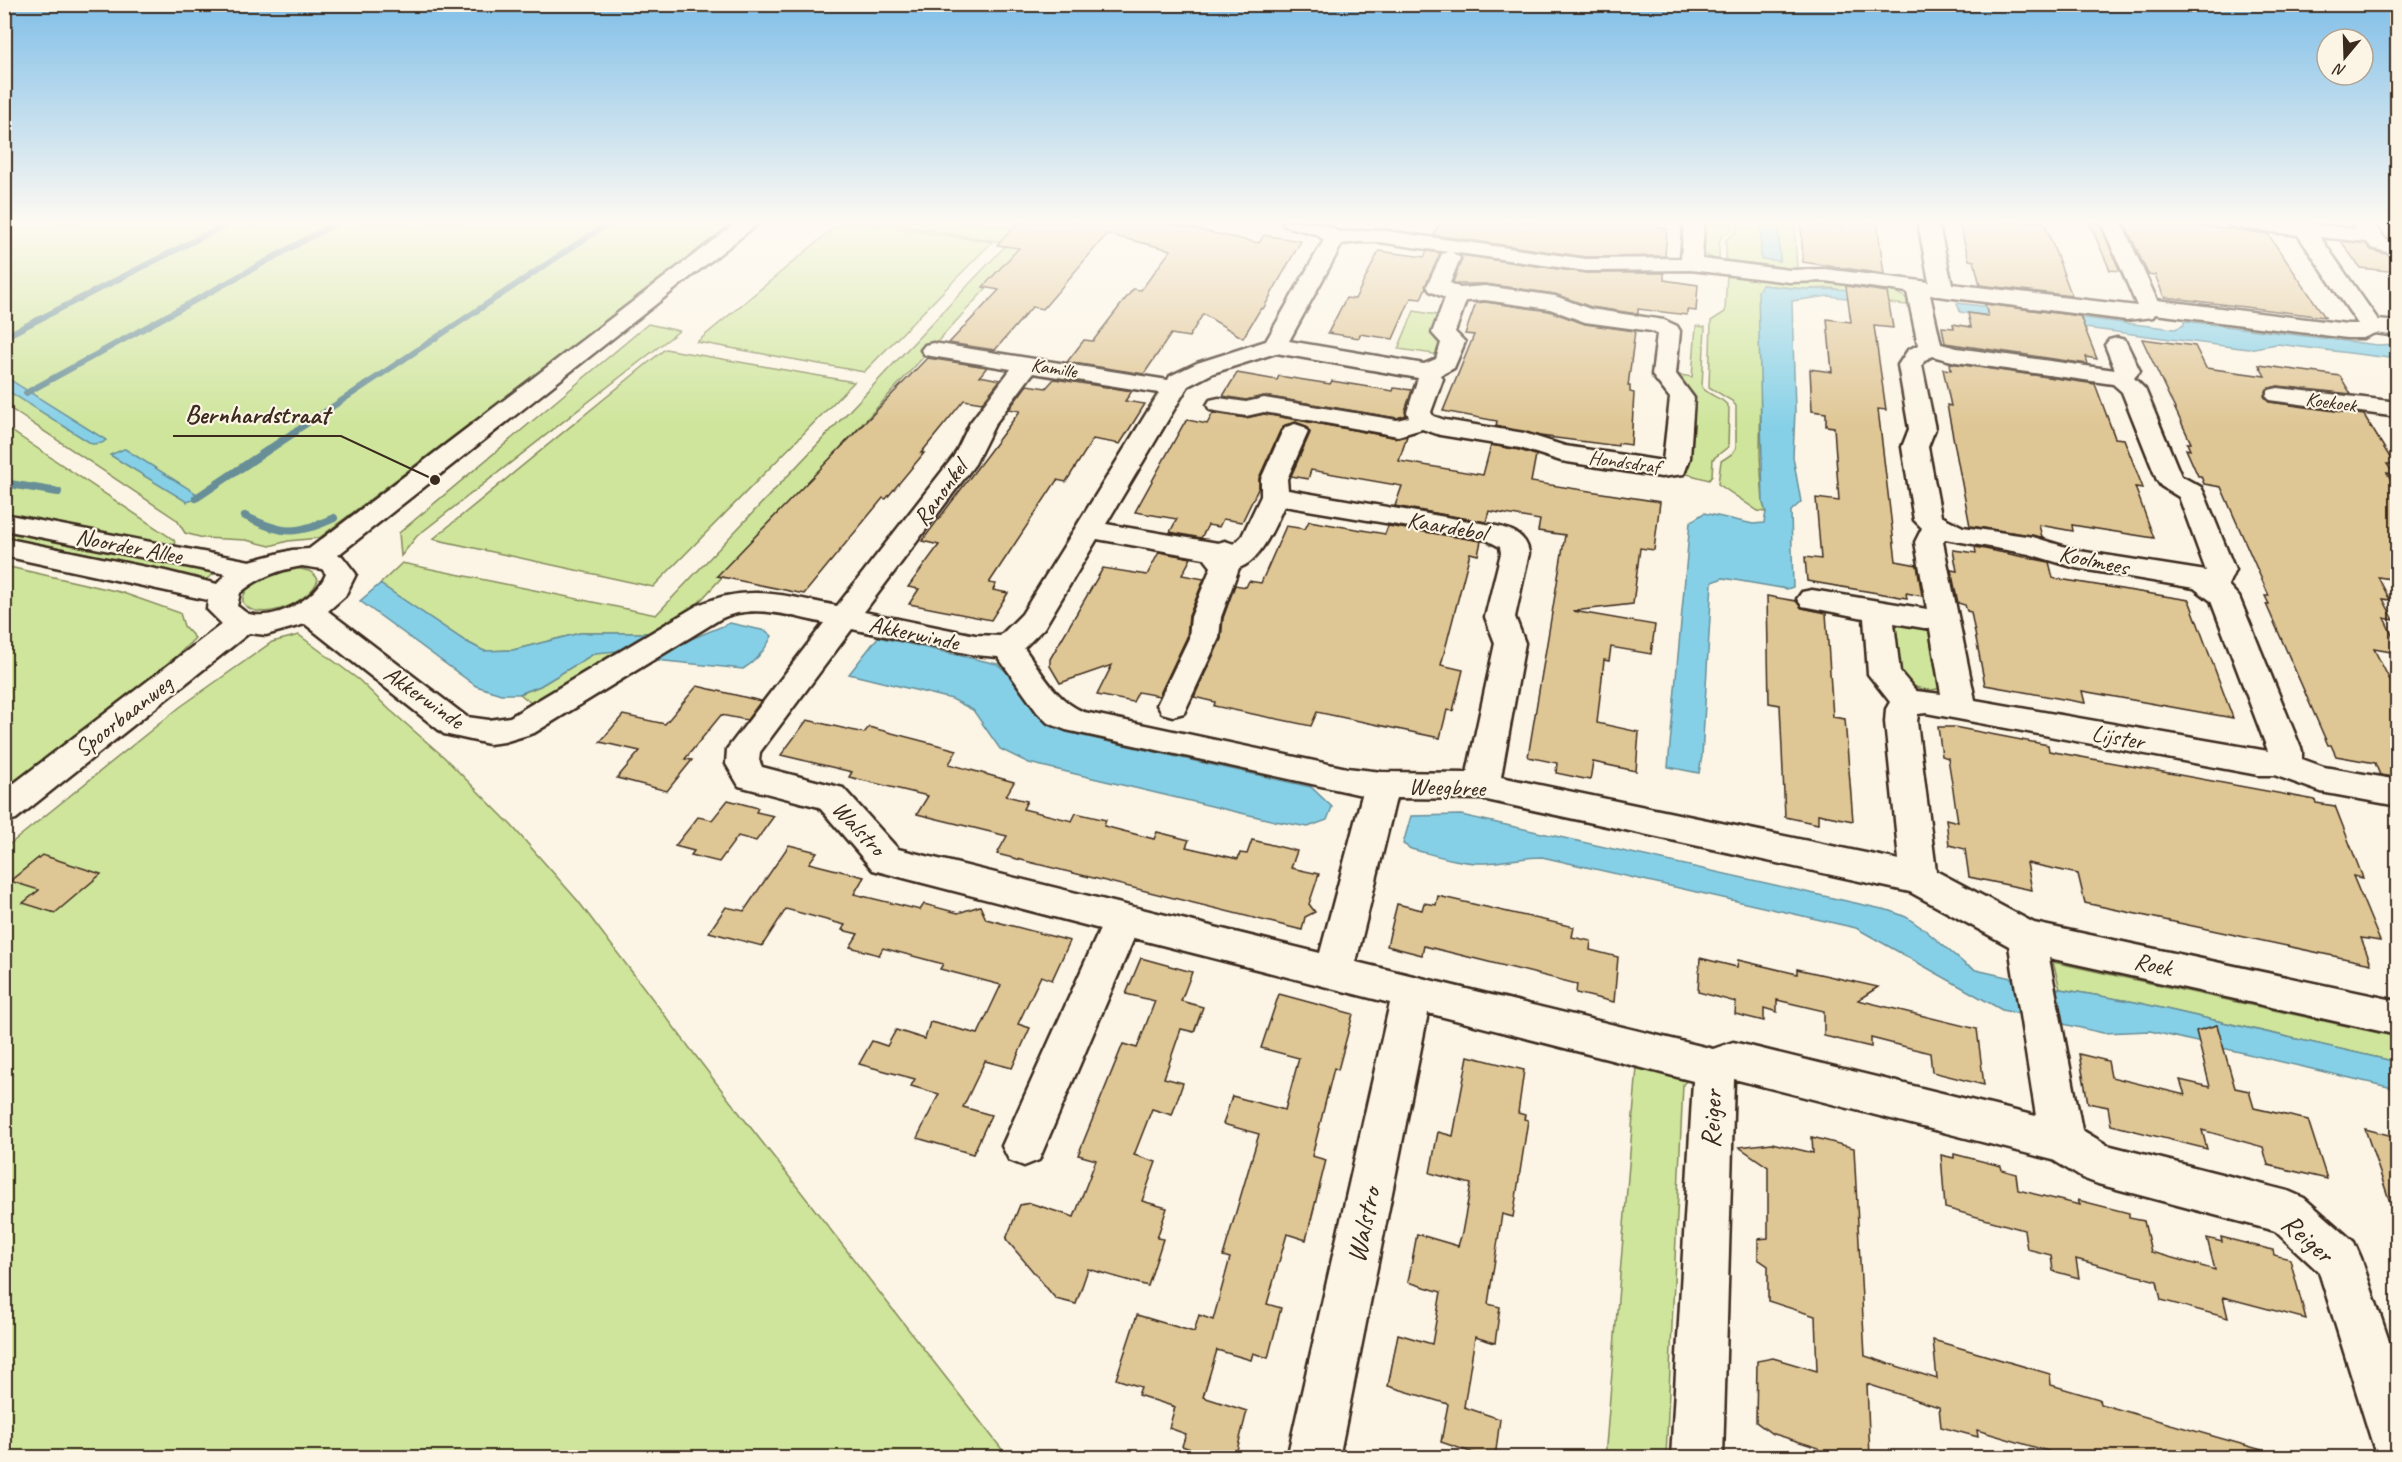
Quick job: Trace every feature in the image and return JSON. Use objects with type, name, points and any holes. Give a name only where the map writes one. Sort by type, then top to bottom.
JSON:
[{"type":"street","points":[[317,557],[662,290]]},
{"type":"street","points":[[1275,346],[1306,290]]},
{"type":"street","points":[[1007,647],[1033,621],[1179,381],[1189,374],[1275,346],[1427,372],[1446,363],[1453,342],[1443,333],[1457,295],[1448,290]]},
{"type":"street","points":[[1555,303],[1558,290]]},
{"type":"street","points":[[1918,290],[1930,348]]},
{"type":"street","points":[[1944,290],[2126,313],[2145,312],[2148,306]]},
{"type":"street","points":[[2141,290],[2148,306]]},
{"type":"street","points":[[2346,290],[2371,326]]},
{"type":"street","name":"Hondsdraf","points":[[1220,405],[1246,409],[1264,405],[1398,428],[1423,422],[1524,441],[1561,453],[1661,469],[1675,468],[1682,398],[1664,375],[1669,331],[1656,324],[1585,315],[1555,303],[1485,293],[1457,295]]},
{"type":"street","points":[[2148,306],[2356,332],[2371,326],[2397,329]]},
{"type":"street","points":[[2117,345],[2128,371],[2120,378]]},
{"type":"street","points":[[1960,708],[1929,542],[1937,526],[1928,520],[1915,447],[1922,429],[1910,365],[1916,355],[1930,348],[1956,355],[2120,378],[2133,389],[2170,480],[2191,493],[2221,570],[2218,579],[2203,580]]},
{"type":"street","name":"Kamille","points":[[933,350],[1174,388]]},
{"type":"street","name":"Ranonkel","points":[[846,618],[966,458],[983,423],[1028,364]]},
{"type":"street","points":[[1423,422],[1419,412],[1431,379],[1427,372]]},
{"type":"street","name":"Koekoek","points":[[2278,395],[2393,416]]},
{"type":"street","points":[[1089,529],[1228,556],[1246,549],[1255,539],[1275,496],[1274,478],[1295,432]]},
{"type":"street","name":"Kaardebol","points":[[1275,496],[1492,533],[1507,538],[1514,544],[1515,553],[1500,617],[1510,643],[1482,786]]},
{"type":"street","name":"Noorder Allee","points":[[4,522],[254,571]]},
{"type":"street","name":"Koolmees","points":[[1937,526],[1957,534],[2033,546],[2076,559],[2203,580]]},
{"type":"street","name":"Noorder Allee","points":[[4,548],[165,580],[224,595]]},
{"type":"street","points":[[1173,705],[1204,638],[1206,617],[1228,556]]},
{"type":"street","points":[[317,557],[329,560],[338,566],[341,574],[339,584],[332,594],[308,611],[269,623],[243,623],[227,617],[222,609],[224,595],[239,579],[286,559],[317,557]]},
{"type":"street","points":[[2203,580],[2224,597],[2286,757],[2276,763]]},
{"type":"street","points":[[1812,599],[1945,622]]},
{"type":"street","name":"Akkerwinde","points":[[308,611],[456,726],[478,732],[500,733],[522,725],[709,612],[725,604],[742,601],[764,601],[975,645],[1007,647]]},
{"type":"street","points":[[1878,611],[1884,674],[1908,703],[1902,709],[1901,722],[1919,879]]},
{"type":"street","name":"Walstro","points":[[846,618],[744,749],[741,759],[751,777],[831,797],[886,860],[1714,1068]]},
{"type":"street","name":"Spoorbaanweg","points":[[4,810],[243,623]]},
{"type":"street","name":"Weegbree","points":[[1007,647],[1048,704],[1060,715],[1078,722],[1347,781],[1382,785],[1482,786],[1919,879]]},
{"type":"street","name":"Lijster","points":[[1908,703],[1926,702],[2258,763],[2276,763],[2321,779],[2397,793]]},
{"type":"street","points":[[1334,972],[1382,785]]},
{"type":"street","name":"Roek","points":[[1919,879],[2026,937],[2397,1018]]},
{"type":"street","points":[[1024,1146],[1123,919]]},
{"type":"street","points":[[2026,937],[2061,1142]]},
{"type":"street","name":"Walstro","points":[[1313,1458],[1412,992]]},
{"type":"street","name":"Reiger","points":[[1697,1458],[1714,1068],[1733,1060],[2061,1142],[2098,1163],[2288,1214],[2338,1258],[2397,1447]]},
{"type":"green space","points":[[4,290],[646,290],[319,538],[288,541],[270,546],[246,540],[203,538],[185,533],[177,520],[5,405]]},
{"type":"green space","points":[[759,290],[945,290],[864,372],[697,342]]},
{"type":"green space","points":[[963,290],[984,290],[692,610],[690,616],[649,633],[580,633],[513,650],[484,651],[465,641],[380,584],[402,563],[656,615]]},
{"type":"green space","points":[[1726,290],[1762,290],[1760,456],[1763,503],[1766,512],[1758,511],[1718,484],[1721,461],[1732,454],[1736,448],[1736,406],[1709,387],[1711,321],[1725,312]]},
{"type":"green space","points":[[1841,290],[1888,290],[1907,299],[1907,305],[1887,303]]},
{"type":"green space","points":[[1414,311],[1442,316],[1446,341],[1441,355],[1398,349]]},
{"type":"green space","points":[[648,324],[679,331],[417,536],[401,556],[399,533]]},
{"type":"green space","points":[[1696,326],[1705,327],[1702,387],[1708,393],[1724,401],[1729,408],[1728,447],[1713,459],[1712,476],[1709,480],[1687,474],[1691,397],[1674,374],[1692,377]]},
{"type":"green space","points":[[665,349],[854,382],[653,587],[433,539]]},
{"type":"green space","points":[[4,426],[174,540],[177,550],[5,516]]},
{"type":"green space","points":[[14,530],[220,570],[202,582],[5,542],[5,536]]},
{"type":"green space","points":[[5,566],[120,592],[180,613],[184,626],[195,638],[158,675],[5,796]]},
{"type":"green space","points":[[296,568],[311,572],[318,580],[306,595],[287,607],[265,612],[255,611],[244,604],[244,595],[253,583],[266,576]]},
{"type":"green space","points":[[1900,620],[1924,625],[1937,633],[1945,686],[1925,690],[1912,686],[1894,675],[1888,626]]},
{"type":"green space","points":[[299,635],[359,680],[444,757],[512,826],[578,901],[730,1101],[1008,1457],[5,1458],[5,848],[180,707],[272,642]]},
{"type":"green space","points":[[604,650],[618,651],[535,706],[520,694],[540,686]]},
{"type":"green space","points":[[2053,962],[2397,1037],[2397,1062],[2135,1002],[2060,989]]},
{"type":"green space","points":[[1637,1067],[1689,1079],[1683,1084],[1666,1457],[1605,1458]]},
{"type":"water","points":[[1849,290],[1866,293],[1887,303],[1829,296],[1792,301],[1795,411],[1793,457],[1801,502],[1791,511],[1793,587],[1787,589],[1723,578],[1712,582],[1702,756],[1699,773],[1668,767],[1690,522],[1704,513],[1753,524],[1764,523],[1766,512],[1763,503],[1758,291]]},
{"type":"water","points":[[1957,303],[2175,329],[2184,325],[2184,321],[2377,345],[2397,344],[2397,359],[2277,344],[2248,349],[1960,312]]},
{"type":"water","points":[[4,376],[106,440],[92,444],[5,389]]},
{"type":"water","points":[[125,449],[202,497],[187,502],[110,455]]},
{"type":"water","points":[[380,584],[465,641],[484,651],[513,650],[580,633],[649,633],[684,642],[730,623],[766,631],[772,636],[760,655],[743,669],[655,660],[618,651],[595,653],[540,686],[519,694],[501,694],[476,686],[360,601]]},
{"type":"water","points":[[878,637],[997,664],[1017,680],[1036,708],[1053,726],[1079,735],[1311,787],[1332,807],[1327,820],[1308,827],[1275,821],[1029,763],[1000,749],[973,710],[952,699],[849,674]]},
{"type":"water","points":[[1461,815],[1891,911],[1906,917],[1925,930],[1966,965],[1976,970],[2060,989],[2135,1002],[2397,1062],[2397,1089],[2150,1031],[2103,1033],[2002,1010],[1856,928],[1542,857],[1486,863],[1467,862],[1411,849],[1403,844],[1411,816]]},
{"type":"building","points":[[999,290],[1059,290],[1043,309],[1032,307],[995,350],[949,343]]},
{"type":"building","points":[[1132,290],[1273,290],[1243,338],[1203,314],[1189,337],[1171,334],[1144,374],[1067,362],[1084,340],[1093,341]]},
{"type":"building","points":[[1359,290],[1425,290],[1421,299],[1411,298],[1393,339],[1360,334],[1359,338],[1328,333],[1346,298],[1355,299]]},
{"type":"building","points":[[1529,290],[1698,290],[1696,311],[1687,310],[1687,315],[1638,309],[1638,314],[1591,307],[1555,294]]},
{"type":"building","points":[[1847,290],[1887,292],[1893,328],[1874,326],[1886,410],[1878,409],[1896,561],[1917,565],[1922,596],[1906,593],[1907,598],[1807,581],[1805,557],[1821,559],[1816,498],[1839,501],[1834,427],[1826,426],[1826,413],[1812,411],[1810,369],[1832,372],[1827,319],[1851,322]]},
{"type":"building","points":[[2024,290],[2070,290],[2072,296]]},
{"type":"building","points":[[2161,290],[2307,290],[2325,317],[2164,297]]},
{"type":"building","points":[[1485,302],[1549,311],[1585,324],[1635,331],[1628,386],[1630,386],[1630,392],[1634,393],[1631,445],[1618,443],[1618,446],[1540,436],[1496,426],[1497,421],[1443,411],[1474,335],[1465,334],[1476,303]]},
{"type":"building","points":[[1985,304],[2080,316],[2097,359],[2086,357],[2088,364],[1945,343],[1942,327],[1954,328],[1953,324],[1971,327],[1968,313],[1988,316]]},
{"type":"building","points":[[2142,339],[2195,346],[2206,368],[2265,376],[2259,365],[2340,376],[2351,394],[2278,386],[2267,389],[2264,396],[2269,402],[2364,415],[2394,464],[2387,464],[2394,474],[2387,473],[2397,489],[2397,580],[2378,577],[2390,600],[2383,599],[2394,620],[2384,618],[2397,645],[2397,653],[2374,649],[2397,694],[2397,778],[2380,775],[2375,763],[2336,756],[2331,745],[2328,745],[2266,604],[2269,604],[2265,596],[2269,596],[2221,487],[2204,484],[2201,476],[2198,476],[2186,449],[2190,450],[2187,443],[2191,443]]},
{"type":"building","points":[[927,358],[987,367],[980,376],[1000,380],[982,403],[964,400],[921,453],[924,453],[886,499],[883,498],[804,594],[717,576]]},
{"type":"building","points":[[1950,363],[2095,384],[2115,438],[2124,439],[2143,488],[2135,487],[2154,538],[2072,525],[2073,531],[2039,525],[2042,537],[1970,526],[1947,405],[1951,406],[1943,369],[1951,370]]},
{"type":"building","points":[[1237,373],[1277,380],[1279,376],[1330,384],[1332,381],[1393,391],[1394,388],[1412,390],[1405,411],[1406,415],[1397,418],[1264,396],[1246,400],[1223,396]]},
{"type":"building","points":[[1054,379],[1132,391],[1125,401],[1145,404],[1120,444],[1093,439],[1066,482],[1057,480],[989,583],[996,584],[993,590],[1008,593],[991,620],[909,604],[919,589],[908,587],[939,545],[922,541],[1020,411],[1009,409],[1027,385],[1046,388]]},
{"type":"building","points":[[1213,413],[1246,418],[1264,414],[1398,438],[1407,436],[1399,461],[1483,475],[1491,445],[1519,450],[1536,455],[1531,482],[1660,502],[1654,550],[1640,548],[1633,604],[1573,611],[1655,625],[1651,654],[1611,647],[1609,661],[1604,660],[1597,723],[1639,732],[1636,771],[1593,762],[1590,780],[1556,773],[1557,763],[1528,757],[1565,535],[1538,531],[1540,520],[1489,511],[1486,522],[1395,506],[1402,486],[1311,470],[1308,479],[1291,476],[1310,433],[1306,426],[1296,422],[1285,425],[1280,431],[1259,478],[1259,487],[1242,522],[1223,519],[1219,527],[1208,525],[1201,538],[1170,532],[1177,519],[1135,512],[1183,425],[1188,420],[1207,424]]},
{"type":"building","points":[[1309,521],[1385,534],[1388,526],[1481,541],[1478,555],[1470,553],[1441,665],[1463,670],[1453,711],[1447,710],[1440,738],[1317,712],[1311,726],[1214,706],[1215,702],[1194,697],[1221,639],[1223,618],[1235,585],[1246,587],[1249,581],[1261,583],[1286,526],[1305,529]]},
{"type":"building","points":[[1975,547],[2049,562],[2053,578],[2189,600],[2233,718],[2082,691],[2085,703],[1985,685],[1971,612],[1967,611],[1965,605],[1958,603],[1951,570],[1957,571],[1953,550],[1976,553]]},
{"type":"building","points":[[1159,552],[1191,558],[1182,575],[1204,579],[1189,616],[1187,637],[1159,696],[1138,692],[1133,702],[1097,695],[1112,665],[1060,683],[1050,666],[1050,659],[1103,568],[1147,575]]},
{"type":"building","points":[[1767,596],[1796,601],[1802,608],[1826,613],[1833,717],[1845,719],[1853,821],[1818,814],[1818,824],[1785,817],[1780,705],[1769,703]]},
{"type":"building","points":[[697,686],[761,701],[747,720],[721,715],[685,759],[692,760],[667,791],[617,778],[640,751],[600,742],[623,715],[665,724]]},
{"type":"building","points":[[807,720],[864,733],[869,727],[957,750],[949,764],[1014,782],[1006,796],[1027,801],[1023,809],[1072,821],[1076,813],[1106,820],[1104,826],[1154,839],[1157,832],[1189,840],[1186,847],[1238,859],[1240,853],[1247,854],[1252,840],[1297,851],[1291,868],[1319,874],[1309,904],[1315,912],[1305,917],[1302,930],[997,854],[1007,836],[917,814],[928,796],[849,777],[852,772],[781,755]]},
{"type":"building","points":[[1938,727],[1954,727],[2048,745],[2049,751],[2315,800],[2316,803],[2335,806],[2363,878],[2353,876],[2380,941],[2361,938],[2371,964],[2085,903],[2078,874],[2027,863],[2032,890],[1969,877],[1965,849],[1949,845],[1946,819],[1958,822],[1948,758],[1942,756]]},
{"type":"building","points":[[728,800],[758,808],[756,812],[774,816],[756,841],[738,836],[719,862],[691,855],[694,851],[675,846],[698,817],[712,820]]},
{"type":"building","points":[[789,845],[817,852],[809,863],[864,877],[854,894],[920,910],[924,904],[958,913],[980,906],[986,919],[1070,941],[1052,980],[1041,976],[1018,1024],[1030,1028],[1012,1068],[985,1061],[963,1107],[991,1115],[973,1154],[917,1138],[939,1094],[911,1086],[915,1079],[859,1064],[872,1041],[887,1046],[896,1030],[925,1039],[930,1022],[978,1034],[1001,985],[940,969],[943,964],[883,948],[879,955],[850,947],[858,934],[842,930],[845,925],[786,909],[762,946],[709,932],[726,907],[744,911]]},
{"type":"building","points":[[42,855],[101,874],[55,913],[23,903],[39,890],[10,881]]},
{"type":"building","points":[[1438,896],[1574,927],[1572,937],[1591,941],[1590,950],[1618,957],[1614,1002],[1576,993],[1577,984],[1424,946],[1422,955],[1387,946],[1397,904],[1422,910],[1424,903],[1436,905]]},
{"type":"building","points":[[1141,958],[1192,972],[1181,1001],[1203,1007],[1194,1032],[1181,1029],[1164,1078],[1183,1083],[1172,1115],[1152,1109],[1134,1155],[1156,1162],[1142,1201],[1167,1208],[1157,1238],[1163,1239],[1148,1286],[1088,1269],[1076,1304],[1056,1299],[1006,1239],[1020,1205],[1030,1203],[1074,1217],[1096,1160],[1078,1155],[1123,1044],[1137,1048],[1155,1001],[1126,994]]},
{"type":"building","points":[[1700,958],[1737,967],[1738,960],[1797,974],[1797,969],[1878,987],[1858,1000],[1977,1029],[1984,1085],[1932,1072],[1930,1053],[1871,1038],[1871,1047],[1824,1036],[1824,1011],[1777,1000],[1777,1012],[1764,1008],[1764,1021],[1735,1014],[1736,1002],[1698,992]]},
{"type":"building","points":[[1279,994],[1353,1014],[1338,1070],[1334,1068],[1312,1156],[1326,1160],[1306,1240],[1287,1234],[1267,1304],[1281,1308],[1268,1358],[1253,1353],[1251,1360],[1217,1350],[1203,1397],[1247,1411],[1235,1458],[1215,1458],[1182,1446],[1186,1434],[1169,1428],[1175,1407],[1138,1395],[1141,1387],[1116,1379],[1137,1315],[1194,1332],[1199,1315],[1213,1320],[1230,1258],[1223,1256],[1259,1134],[1223,1124],[1232,1096],[1285,1110],[1299,1058],[1261,1048]]},
{"type":"building","points":[[2217,1025],[2235,1088],[2249,1091],[2254,1108],[2308,1120],[2327,1179],[2268,1165],[2263,1147],[2202,1130],[2207,1149],[2111,1125],[2108,1107],[2088,1103],[2079,1054],[2108,1061],[2111,1077],[2185,1095],[2180,1080],[2210,1087],[2196,1031]]},
{"type":"building","points":[[1468,1056],[1524,1070],[1518,1113],[1525,1115],[1524,1119],[1528,1120],[1513,1217],[1502,1214],[1488,1304],[1500,1307],[1495,1343],[1475,1337],[1464,1407],[1500,1419],[1495,1458],[1488,1458],[1441,1442],[1448,1404],[1388,1386],[1398,1334],[1432,1344],[1441,1292],[1408,1282],[1417,1234],[1458,1246],[1462,1233],[1471,1184],[1430,1173],[1438,1132],[1453,1136]]},
{"type":"building","points":[[2365,1129],[2397,1137],[2397,1210],[2393,1211]]},
{"type":"building","points":[[1812,1137],[1854,1148],[1865,1356],[1937,1379],[1933,1340],[2050,1374],[2051,1385],[2099,1399],[2100,1404],[2262,1450],[2261,1458],[2052,1458],[2051,1452],[1977,1430],[1978,1437],[1941,1427],[1939,1407],[1867,1384],[1870,1458],[1819,1458],[1819,1448],[1771,1433],[1756,1422],[1757,1361],[1773,1358],[1817,1371],[1815,1316],[1768,1301],[1768,1266],[1758,1259],[1758,1239],[1768,1238],[1768,1167],[1739,1147],[1772,1143],[1813,1153]]},
{"type":"building","points":[[1954,1154],[2001,1166],[2002,1170],[2016,1174],[2018,1190],[2080,1205],[2078,1200],[2129,1213],[2129,1218],[2144,1221],[2151,1252],[2215,1270],[2207,1238],[2222,1242],[2221,1237],[2273,1250],[2274,1255],[2290,1259],[2306,1319],[2223,1297],[2228,1318],[2161,1300],[2157,1281],[2076,1259],[2079,1278],[2053,1271],[2051,1255],[2027,1249],[2024,1230],[1945,1208],[1941,1155],[1954,1158]]},
{"type":"waterway","points":[[4,337],[96,290]]},
{"type":"waterway","points":[[26,393],[214,290]]},
{"type":"waterway","points":[[293,433],[507,290]]},
{"type":"waterway","points":[[196,498],[295,432]]},
{"type":"waterway","points":[[4,483],[58,492]]},
{"type":"waterway","points":[[245,516],[270,527],[290,530],[309,528],[334,518]]},
{"type":"place","name":"Bernhardstraat","points":[[435,480]]}]
